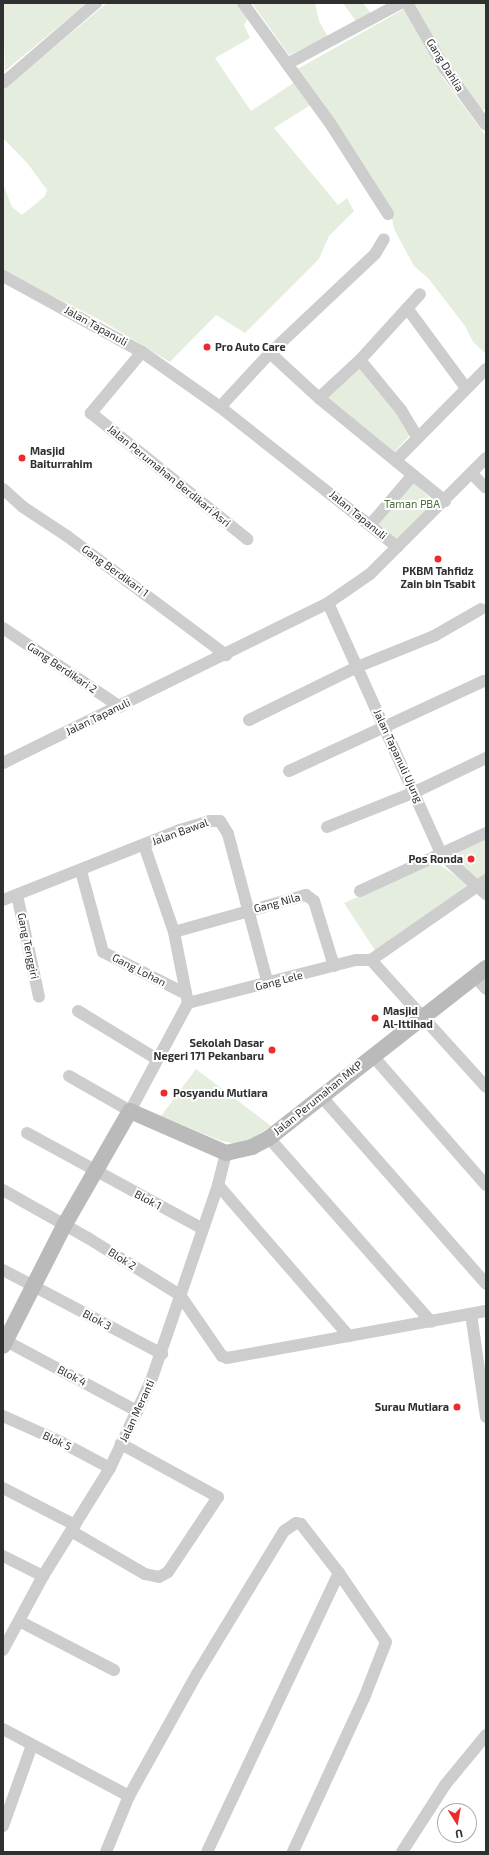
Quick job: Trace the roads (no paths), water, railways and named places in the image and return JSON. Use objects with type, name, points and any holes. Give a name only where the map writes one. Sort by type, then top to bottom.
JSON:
[{"type":"street","points":[[4,81],[96,3]]},
{"type":"street","points":[[243,3],[330,122],[388,214]]},
{"type":"street","points":[[287,64],[401,3]]},
{"type":"street","name":"Gang Dahlia","points":[[407,3],[445,69],[486,125]]},
{"type":"street","points":[[220,407],[270,353],[374,256],[384,239]]},
{"type":"street","name":"Jalan Tapanuli","points":[[3,276],[142,352],[220,407],[397,547],[370,574],[328,603],[226,655],[3,763]]},
{"type":"street","points":[[319,398],[360,360],[420,294]]},
{"type":"street","points":[[407,308],[466,388]]},
{"type":"street","name":"Jalan Perumahan Berdikari Asri","points":[[142,352],[91,413],[247,538]]},
{"type":"street","points":[[270,353],[319,398],[396,460],[412,476],[445,501]]},
{"type":"street","points":[[360,360],[401,410],[417,437]]},
{"type":"street","points":[[396,460],[486,368]]},
{"type":"street","points":[[397,547],[445,501],[486,458]]},
{"type":"street","points":[[471,473],[486,488]]},
{"type":"street","points":[[370,525],[412,476]]},
{"type":"street","name":"Gang Berdikari 1","points":[[3,489],[23,507],[73,541],[226,655]]},
{"type":"street","name":"Jalan Tapanuli Ujung","points":[[328,603],[415,792],[442,855],[483,887]]},
{"type":"street","points":[[249,720],[357,667],[434,636],[481,609]]},
{"type":"street","name":"Gang Berdikari 2","points":[[3,628],[120,707]]},
{"type":"street","points":[[289,771],[484,681]]},
{"type":"street","points":[[327,827],[415,792],[486,758]]},
{"type":"street","name":"Jalan Bawal","points":[[3,900],[81,871],[144,845],[210,821],[220,821],[228,834],[247,911],[268,984]]},
{"type":"street","points":[[360,891],[442,855],[486,833]]},
{"type":"street","points":[[4,1344],[65,1224],[94,1171],[130,1111],[187,998],[174,932],[144,845]]},
{"type":"street","name":"Gang Lohan","points":[[81,871],[103,952],[187,998]]},
{"type":"street","points":[[483,887],[370,960],[486,1087]]},
{"type":"street","name":"Gang Tenggiri","points":[[17,895],[39,997]]},
{"type":"street","name":"Gang Nila","points":[[174,932],[303,896],[312,898],[334,966]]},
{"type":"street","name":"Gang Lele","points":[[187,998],[268,984],[356,960],[370,960]]},
{"type":"street","points":[[481,973],[486,989]]},
{"type":"street","name":"Jalan Perumahan MKP","points":[[226,1153],[240,1151],[269,1138],[422,1016],[481,973]]},
{"type":"street","points":[[78,1010],[157,1059]]},
{"type":"street","points":[[372,1055],[486,1185]]},
{"type":"street","points":[[69,1076],[130,1111],[226,1153]]},
{"type":"street","points":[[321,1096],[486,1284]]},
{"type":"street","name":"Blok 1","points":[[27,1133],[94,1171],[203,1229]]},
{"type":"street","points":[[269,1138],[431,1322]]},
{"type":"street","name":"Jalan Meranti","points":[[3,1650],[7,1634],[19,1621],[43,1576],[110,1468],[137,1411],[162,1354],[180,1295],[218,1185],[226,1153]]},
{"type":"street","points":[[218,1185],[349,1336]]},
{"type":"street","name":"Blok 2","points":[[3,1190],[65,1224],[180,1295]]},
{"type":"street","name":"Blok 3","points":[[3,1270],[162,1354]]},
{"type":"street","points":[[180,1295],[222,1356],[227,1358],[486,1311]]},
{"type":"street","points":[[471,1314],[486,1417]]},
{"type":"street","name":"Blok 4","points":[[4,1344],[137,1411]]},
{"type":"street","name":"Blok 5","points":[[3,1416],[61,1442],[110,1468]]},
{"type":"street","points":[[3,1488],[73,1528],[145,1574],[158,1577],[168,1572],[218,1497],[121,1444]]},
{"type":"street","points":[[106,1852],[129,1796],[197,1674],[287,1528],[294,1523],[301,1524],[339,1573],[380,1631],[386,1646],[293,1852]]},
{"type":"street","points":[[3,1556],[43,1576]]},
{"type":"street","points":[[207,1852],[339,1573]]},
{"type":"street","points":[[19,1621],[114,1670]]},
{"type":"street","points":[[3,1729],[129,1796]]},
{"type":"street","points":[[402,1852],[445,1785],[486,1735]]},
{"type":"street","points":[[3,1826],[32,1745]]},
{"type":"place","name":"Pro Auto Care","points":[[207,347]]},
{"type":"place","name":"Masjid Baiturrahim","points":[[22,458]]},
{"type":"place","name":"PKBM Tahfidz Zain bin Tsabit","points":[[438,559]]},
{"type":"place","name":"Pos Ronda","points":[[471,859]]},
{"type":"place","name":"Masjid Al-Ittihad","points":[[375,1018]]},
{"type":"place","name":"Sekolah Dasar Negeri 171 Pekanbaru","points":[[272,1050]]},
{"type":"place","name":"Posyandu Mutiara","points":[[164,1093]]},
{"type":"place","name":"Surau Mutiara","points":[[457,1407]]},
{"type":"park label","name":"Taman PBA","points":[[412,504]]}]
